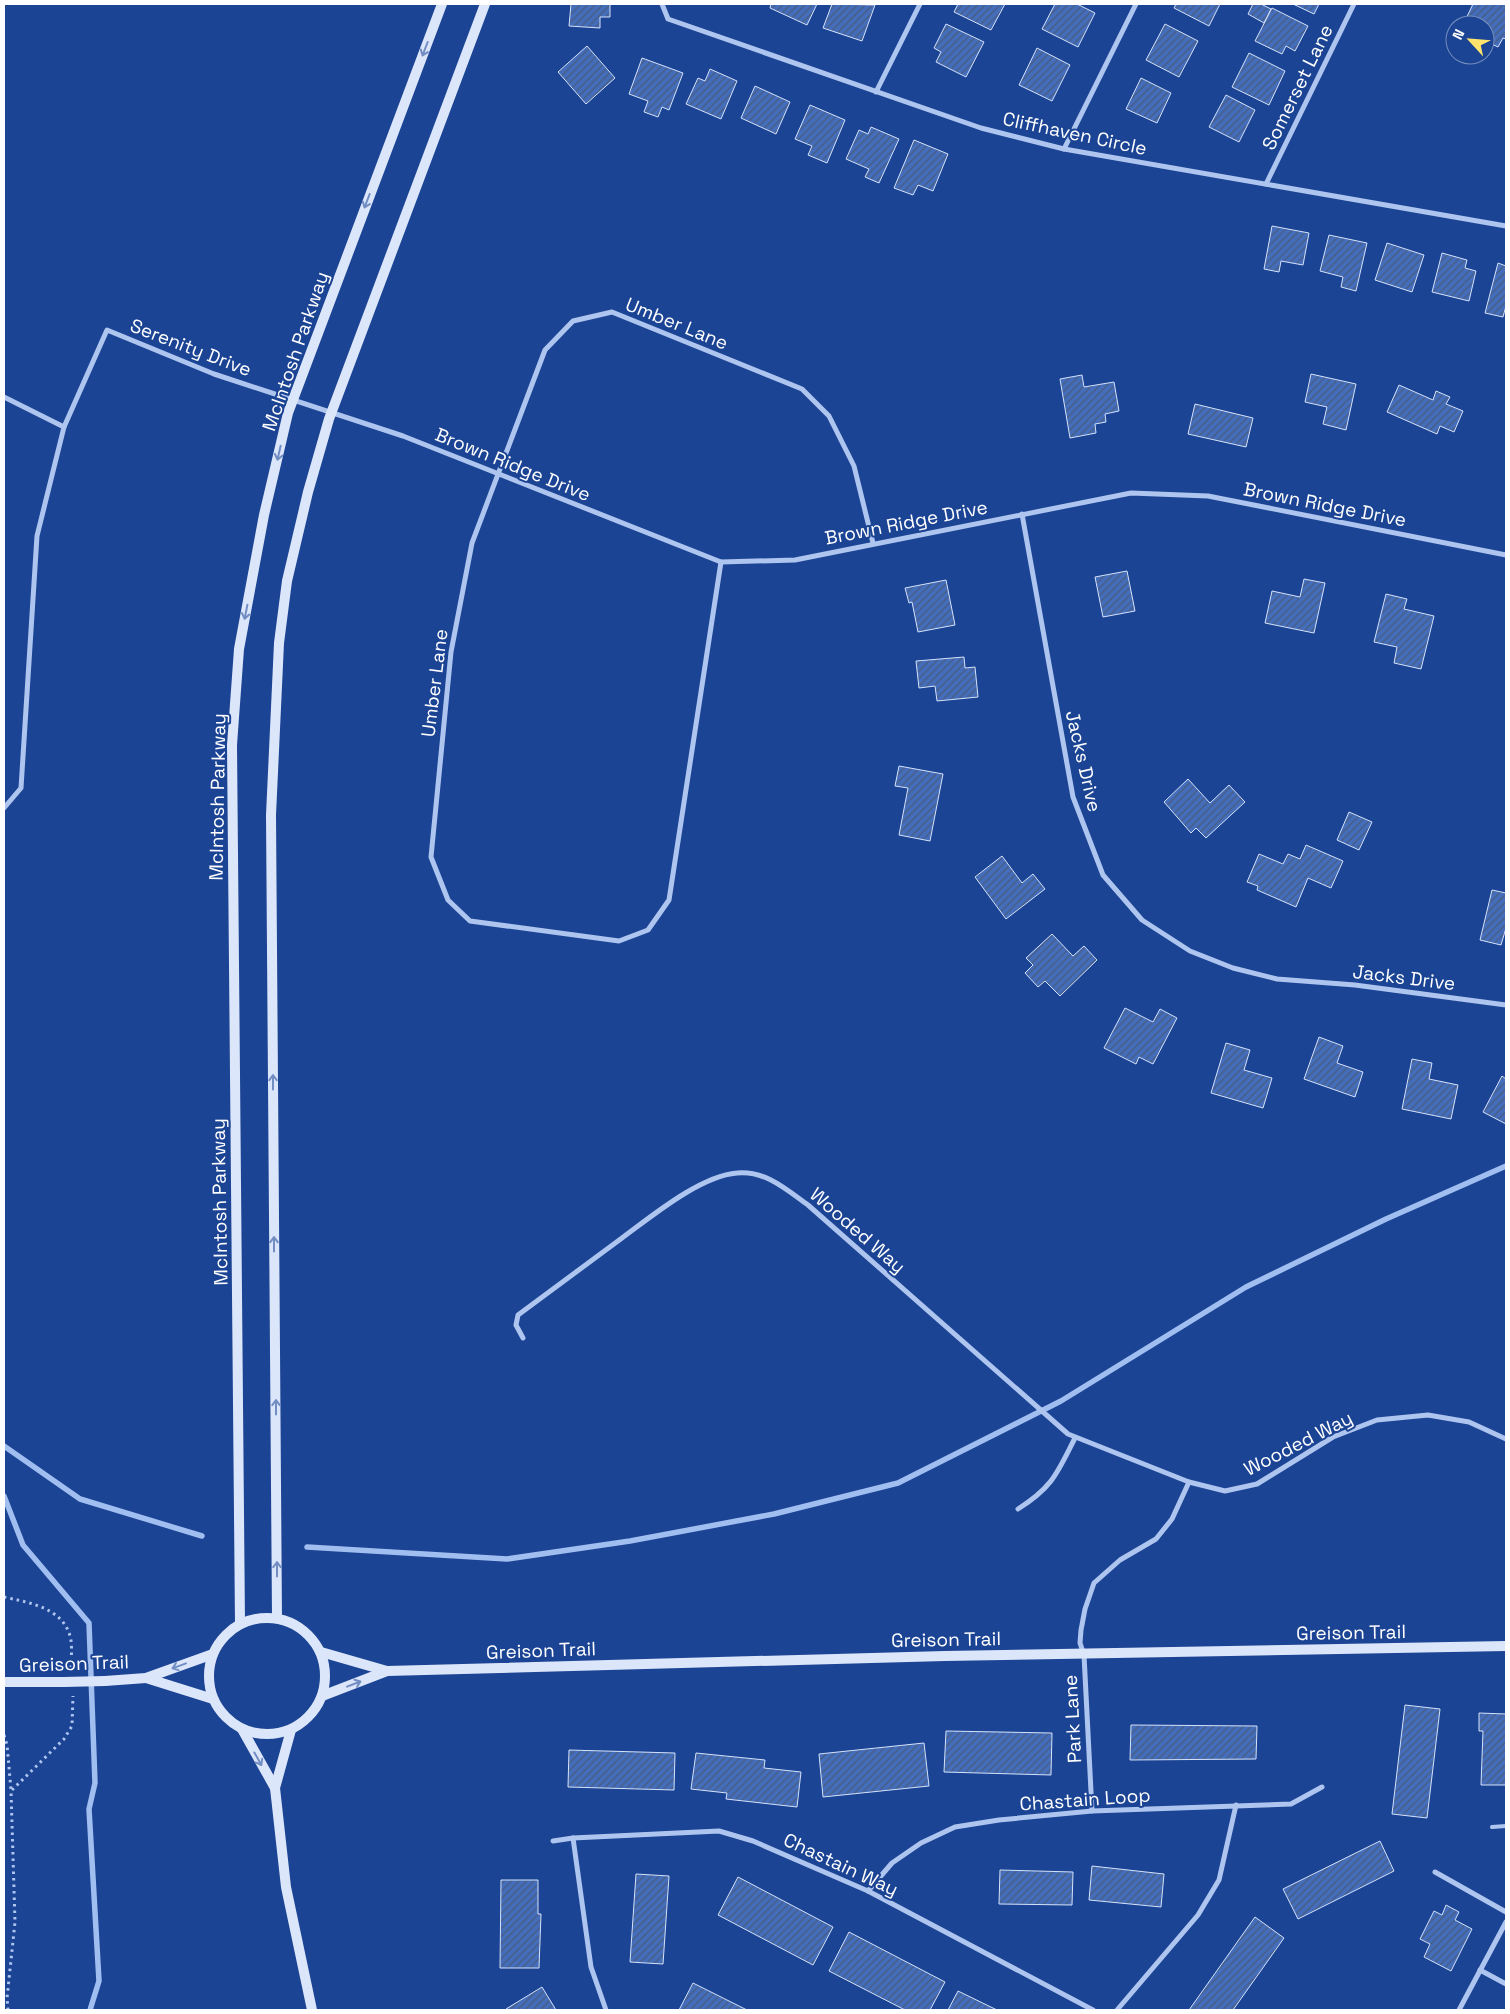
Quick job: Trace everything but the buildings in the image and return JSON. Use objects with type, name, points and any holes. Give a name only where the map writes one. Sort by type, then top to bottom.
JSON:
[{"type":"street","name":"McIntosh Parkway","points":[[240,1624],[232,745],[239,649],[264,515],[293,400],[442,4]]},
{"type":"street","points":[[278,1618],[271,815],[278,652],[287,581],[308,492],[332,413],[485,4]]},
{"type":"street","name":"Cliffhaven Circle","points":[[662,4],[668,19],[982,128],[1064,148],[1506,226]]},
{"type":"street","points":[[876,92],[920,4]]},
{"type":"street","points":[[1064,148],[1136,4]]},
{"type":"street","name":"Somerset Lane","points":[[1266,184],[1354,4]]},
{"type":"street","name":"Umber Lane","points":[[721,562],[669,900],[648,930],[619,940],[470,921],[448,900],[431,857],[451,652],[472,543],[496,475],[545,350],[573,321],[612,312],[802,389],[829,416],[854,466],[872,543]]},
{"type":"street","name":"Serenity Drive","points":[[64,427],[107,330],[214,374],[332,413]]},
{"type":"street","points":[[4,397],[64,427],[37,536],[20,788],[4,808]]},
{"type":"street","name":"Brown Ridge Drive","points":[[332,413],[403,436],[496,475],[721,562],[795,560],[1131,492],[1208,496],[1506,555]]},
{"type":"street","name":"Jacks Drive","points":[[1022,514],[1073,797],[1103,875],[1142,920],[1190,951],[1233,968],[1278,979],[1355,985],[1506,1005]]},
{"type":"street","name":"Wooded Way","points":[[522,1338],[516,1326],[518,1315],[681,1196],[718,1178],[737,1173],[761,1175],[783,1187],[808,1205],[1048,1419],[1075,1438],[1189,1482],[1225,1491],[1257,1484],[1333,1437],[1377,1420],[1428,1415],[1469,1422],[1506,1439]]},
{"type":"street","points":[[1018,1509],[1043,1492],[1052,1482],[1075,1438]]},
{"type":"street","points":[[1084,1654],[1080,1643],[1081,1630],[1084,1609],[1094,1583],[1120,1560],[1156,1540],[1172,1519],[1189,1482]]},
{"type":"street","points":[[242,1729],[258,1734],[275,1734],[291,1730],[304,1721],[314,1710],[322,1696],[325,1682],[325,1666],[320,1652],[310,1636],[295,1624],[278,1618],[258,1618],[240,1624],[219,1642],[212,1654],[209,1669],[209,1684],[213,1699],[220,1711],[242,1729],[275,1788]]},
{"type":"street","name":"Greison Trail","points":[[320,1652],[387,1671],[1506,1646]]},
{"type":"street","name":"Greison Trail","points":[[4,1682],[68,1684],[146,1678],[212,1654]]},
{"type":"street","name":"Park Lane","points":[[1084,1654],[1092,1811]]},
{"type":"street","name":"Greison Trail","points":[[322,1696],[387,1671]]},
{"type":"street","name":"Greison Trail","points":[[146,1678],[213,1699]]},
{"type":"street","points":[[291,1730],[275,1788],[286,1887],[312,2010]]},
{"type":"street","name":"Chastain Loop","points":[[868,1891],[892,1863],[921,1843],[955,1827],[999,1820],[1092,1811],[1290,1804],[1322,1787]]},
{"type":"street","points":[[1117,2010],[1198,1915],[1215,1887],[1219,1880],[1236,1805]]},
{"type":"street","name":"Chastain Way","points":[[554,1841],[572,1838],[718,1832],[753,1841],[868,1891],[1093,2010]]},
{"type":"street","points":[[572,1838],[591,1967],[606,2010]]},
{"type":"street","points":[[1435,1872],[1506,1912]]},
{"type":"street","points":[[1459,2010],[1506,1922]]},
{"type":"street","points":[[1480,1970],[1506,1984]]},
{"type":"lane","points":[[1492,1826],[1506,1826]]},
{"type":"path","points":[[4,1597],[46,1608],[60,1620],[69,1633],[71,1669]]},
{"type":"path","points":[[12,1791],[64,1739],[68,1732],[74,1715],[68,1684]]},
{"type":"path","points":[[4,1735],[7,1745],[12,1791],[16,1913],[7,1998],[8,2010]]},
{"type":"waterway","points":[[307,1547],[507,1559],[630,1541],[774,1514],[898,1483],[1061,1401],[1246,1287],[1386,1219],[1506,1166]]},
{"type":"waterway","points":[[4,1446],[80,1499],[202,1536]]},
{"type":"waterway","points":[[4,1496],[23,1545],[89,1623],[95,1783],[89,1809],[99,1981],[90,2010]]}]
